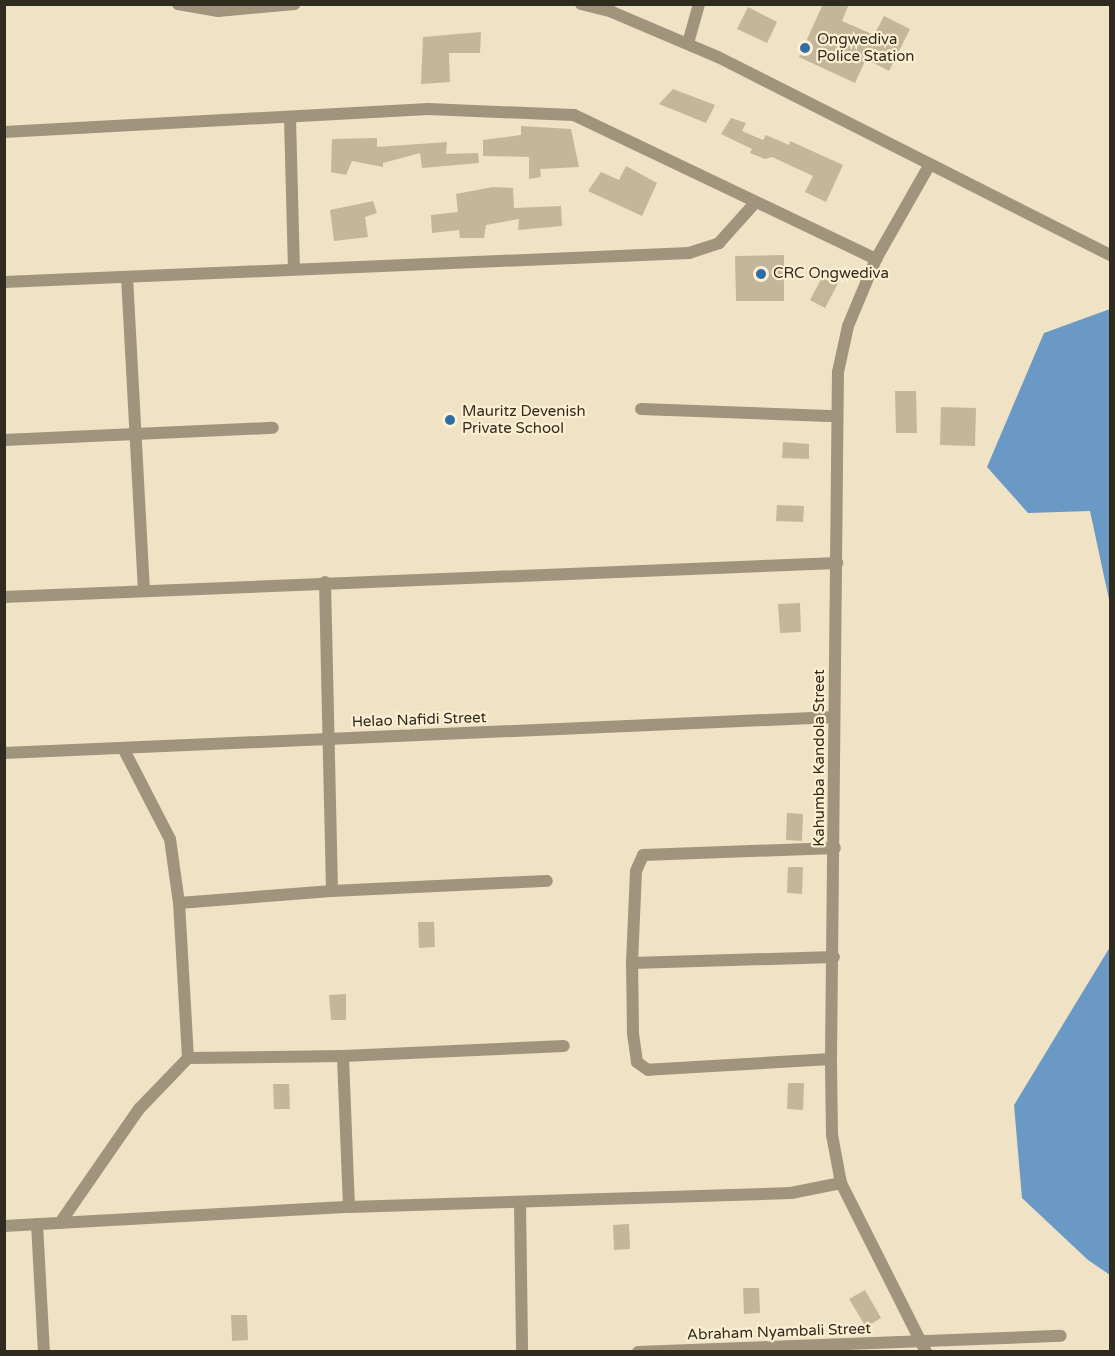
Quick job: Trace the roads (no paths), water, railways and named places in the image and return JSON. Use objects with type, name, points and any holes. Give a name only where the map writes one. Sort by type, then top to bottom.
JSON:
[{"type":"street","points":[[178,4],[218,11],[295,4]]},
{"type":"street","points":[[581,4],[688,43],[1110,255]]},
{"type":"street","points":[[688,43],[699,4]]},
{"type":"street","points":[[4,132],[428,109],[537,110],[574,115],[754,204],[876,259]]},
{"type":"street","points":[[290,118],[294,269]]},
{"type":"street","name":"Kahumba Kandola Street","points":[[924,1347],[841,1183],[832,1135],[831,1059],[834,957],[838,372],[848,326],[876,259],[930,164]]},
{"type":"street","points":[[4,282],[689,253],[719,243],[754,204]]},
{"type":"street","points":[[127,277],[144,590]]},
{"type":"street","points":[[641,409],[836,416]]},
{"type":"street","points":[[4,440],[273,428]]},
{"type":"street","points":[[4,597],[325,582],[837,563]]},
{"type":"street","points":[[325,582],[332,891]]},
{"type":"street","name":"Helao Nafidi Street","points":[[4,753],[834,717]]},
{"type":"street","points":[[123,748],[170,839],[179,903],[188,1058]]},
{"type":"street","points":[[831,1059],[648,1070],[637,1062],[633,1032],[632,963],[636,871],[643,855],[835,848]]},
{"type":"street","points":[[179,903],[332,891],[547,881]]},
{"type":"street","points":[[632,963],[834,957]]},
{"type":"street","points":[[60,1223],[139,1109],[188,1058],[343,1056],[564,1046]]},
{"type":"street","points":[[343,1056],[350,1207]]},
{"type":"street","points":[[4,1226],[350,1207],[791,1193],[841,1183]]},
{"type":"street","points":[[520,1202],[522,1352]]},
{"type":"street","points":[[37,1224],[44,1352]]},
{"type":"street","name":"Abraham Nyambali Street","points":[[638,1352],[924,1347],[1061,1336]]},
{"type":"water","points":[[1110,309],[1110,604],[1090,511],[1028,513],[987,467],[1044,333]]},
{"type":"water","points":[[1110,947],[1110,1275],[1088,1260],[1022,1198],[1014,1105]]},
{"type":"place","name":"Ongwediva Police Station","points":[[805,48]]},
{"type":"place","name":"CRC Ongwediva","points":[[761,274]]},
{"type":"place","name":"Mauritz Devenish Private School","points":[[450,420]]}]
